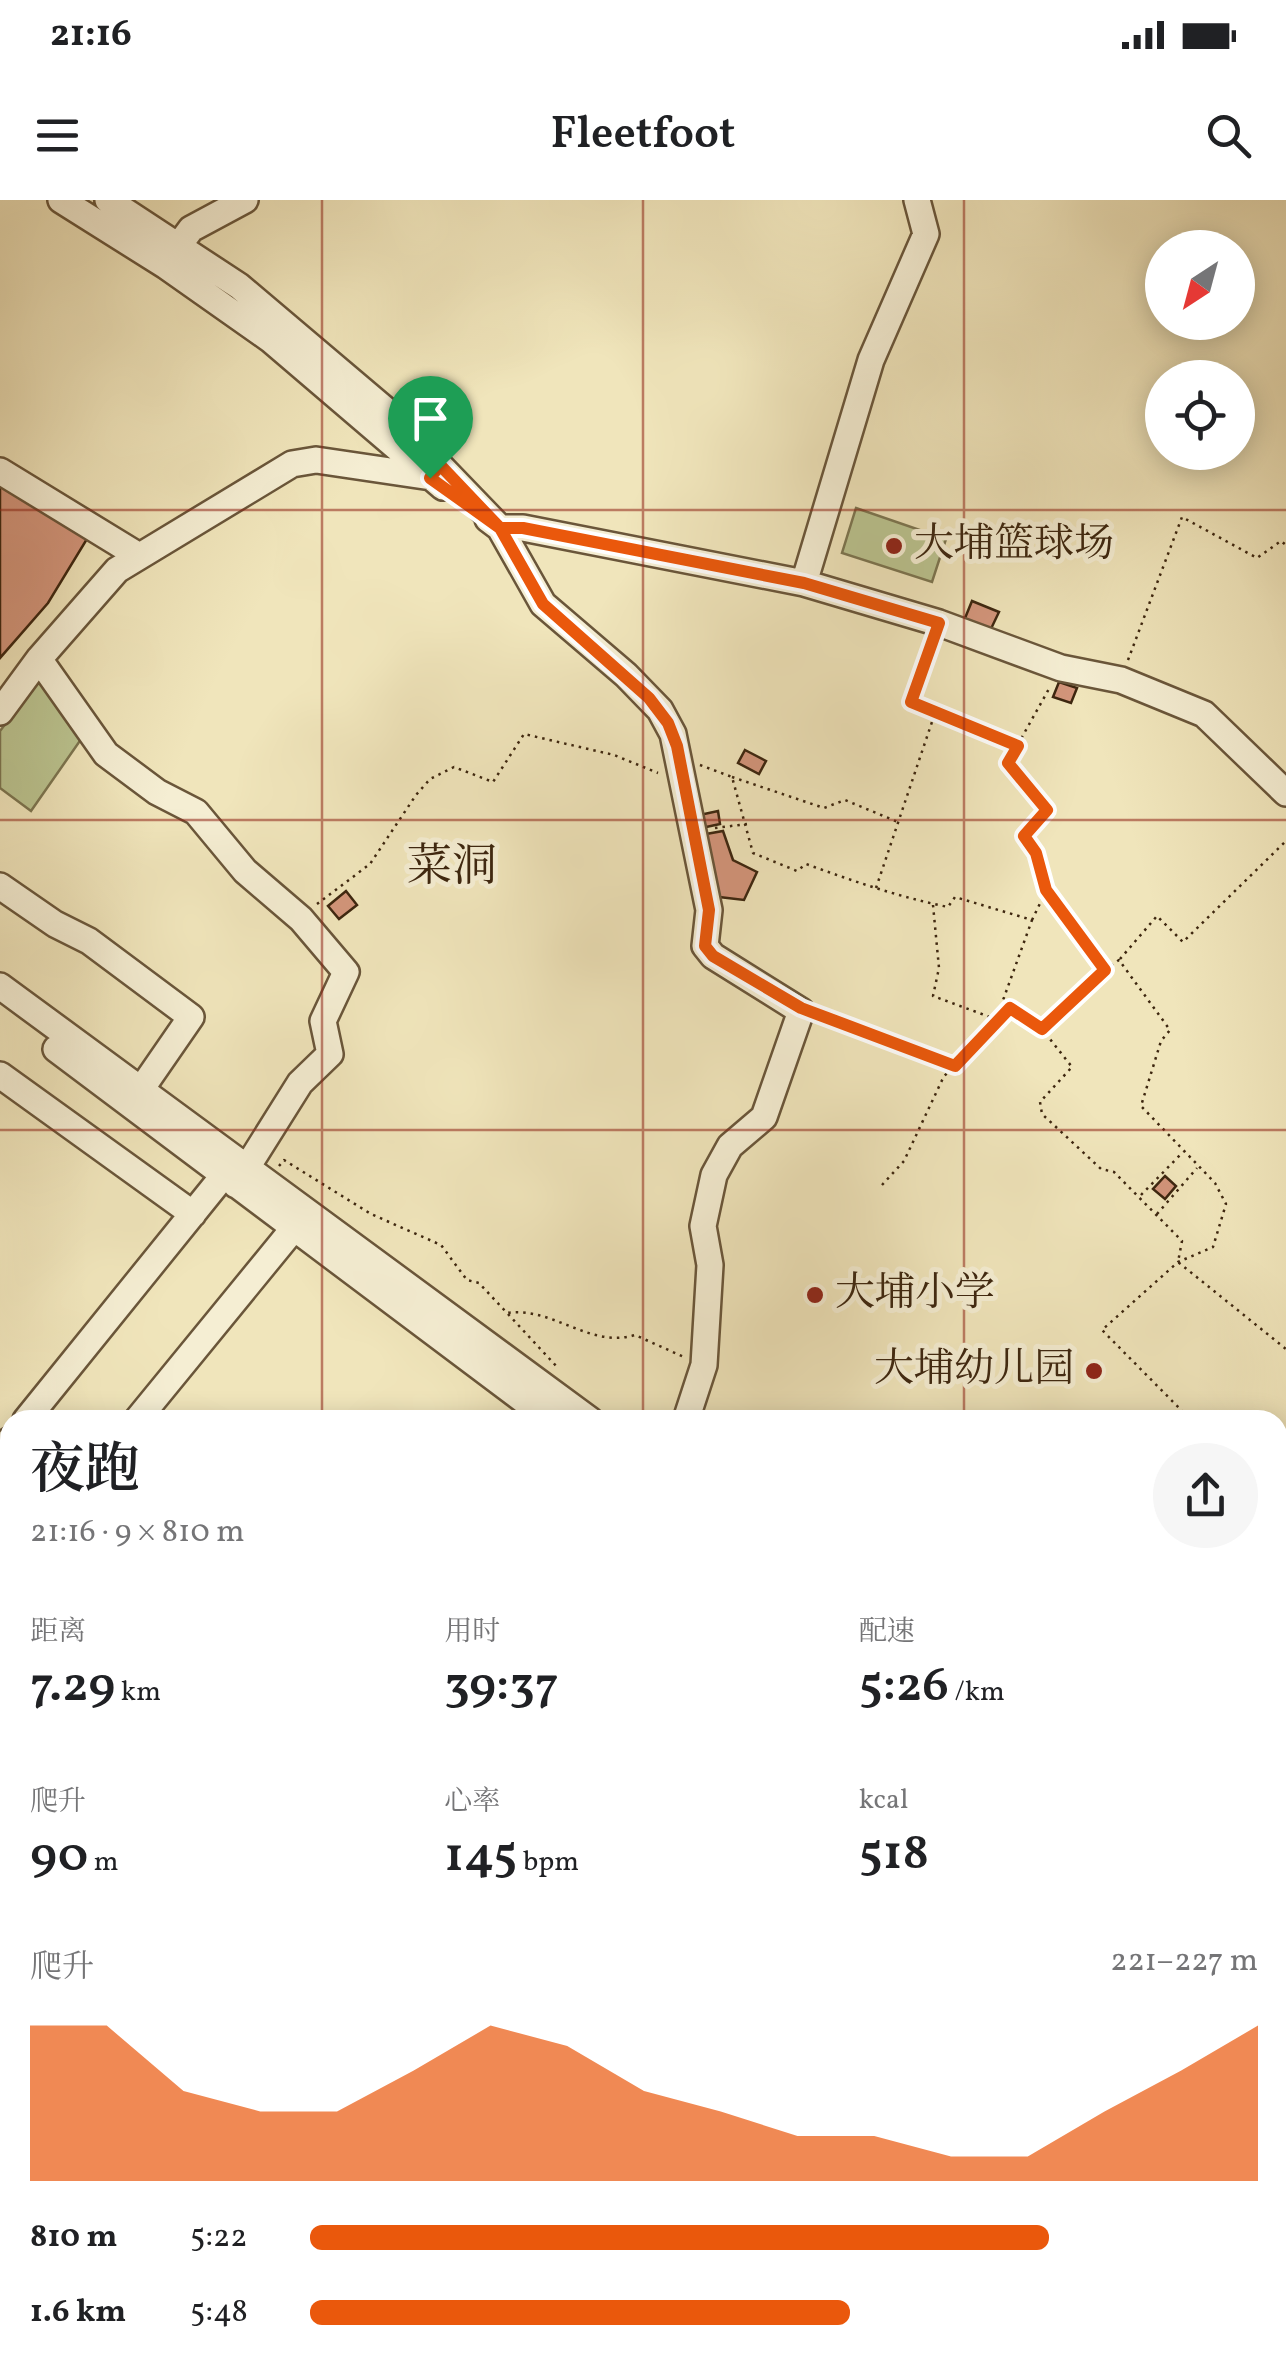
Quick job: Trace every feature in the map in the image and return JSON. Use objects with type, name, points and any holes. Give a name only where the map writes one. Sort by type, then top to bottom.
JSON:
[{"type":"street","points":[[60,200],[172,254],[309,342],[435,471],[500,528],[543,604],[616,666],[660,710],[673,734],[709,910],[706,949],[801,1008],[764,1117],[730,1146],[714,1175],[702,1226],[710,1264],[704,1365],[689,1410]]},
{"type":"street","points":[[108,200],[172,254]]},
{"type":"street","points":[[172,254],[191,229],[245,200]]},
{"type":"street","points":[[804,583],[871,360],[926,234],[918,200]]},
{"type":"street","points":[[0,712],[96,589],[139,556],[297,462],[316,460],[435,471]]},
{"type":"street","points":[[0,471],[139,556]]},
{"type":"street","points":[[500,528],[523,528],[804,583],[939,623],[1061,668],[1121,680],[1204,714],[1286,793]]},
{"type":"street","points":[[34,1410],[193,1214],[243,1178],[300,1084],[330,1054],[324,1021],[346,972],[301,918],[245,871],[196,812],[157,792],[106,754],[39,659]]},
{"type":"street","points":[[0,886],[55,924],[89,941],[191,1016],[135,1098]]},
{"type":"street","points":[[0,986],[135,1098]]},
{"type":"street","points":[[0,1008],[135,1098],[576,1410]]},
{"type":"street","points":[[0,1076],[193,1214]]},
{"type":"street","points":[[243,1178],[294,1228],[537,1410]]},
{"type":"street","points":[[146,1410],[294,1228]]},
{"type":"path","points":[[1121,680],[1182,517],[1257,558],[1281,542],[1286,545]]},
{"type":"path","points":[[939,623],[911,702],[1018,746]]},
{"type":"path","points":[[1061,668],[1008,763],[1047,810],[1024,836],[1036,853],[1046,890],[1105,970]]},
{"type":"path","points":[[876,890],[935,714]]},
{"type":"path","points":[[301,918],[370,864],[430,779],[454,767],[493,782],[524,734],[681,770],[732,776],[824,808],[845,800],[900,822]]},
{"type":"path","points":[[732,776],[748,823],[753,854],[797,871],[806,864],[876,890],[933,904],[948,907],[954,897],[1032,920]]},
{"type":"path","points":[[692,831],[748,823]]},
{"type":"path","points":[[1042,1029],[1120,960],[1157,916],[1183,942],[1286,841]]},
{"type":"path","points":[[1046,890],[1002,1004],[1042,1029],[1072,1067],[1040,1102],[1042,1114],[1101,1169],[1114,1172],[1158,1214],[1182,1242],[1178,1262]]},
{"type":"path","points":[[933,904],[939,968],[933,996],[998,1020]]},
{"type":"path","points":[[1120,960],[1170,1030],[1161,1041],[1141,1106],[1215,1183],[1226,1204],[1213,1248],[1178,1262],[1102,1330],[1181,1410]]},
{"type":"path","points":[[801,1008],[955,1066]]},
{"type":"path","points":[[882,1185],[904,1161],[944,1076],[1010,1008]]},
{"type":"path","points":[[1140,1196],[1184,1152]]},
{"type":"path","points":[[243,1178],[284,1160],[371,1214],[441,1245],[467,1280],[479,1283],[560,1367],[544,1387]]},
{"type":"path","points":[[1158,1214],[1198,1167]]},
{"type":"path","points":[[1178,1262],[1286,1349]]},
{"type":"path","points":[[507,1313],[530,1313],[616,1341],[635,1336],[704,1365]]},
{"type":"green space","name":"大埔篮球场","points":[[856,508],[946,539],[932,582],[842,553]]},
{"type":"green space","points":[[48,678],[84,735],[31,811],[0,788],[0,731],[37,682]]},
{"type":"building","points":[[0,485],[90,534],[48,603],[0,658]]},
{"type":"building","points":[[972,601],[999,612],[989,633],[963,623]]},
{"type":"building","points":[[1059,682],[1077,688],[1071,703],[1053,697]]},
{"type":"building","points":[[745,750],[766,761],[759,774],[738,763]]},
{"type":"building","points":[[718,811],[720,824],[697,829],[695,816]]},
{"type":"building","points":[[723,831],[733,860],[757,872],[744,900],[711,896],[695,836]]},
{"type":"building","points":[[346,891],[357,905],[339,919],[328,906]]},
{"type":"building","points":[[1165,1176],[1176,1186],[1165,1199],[1153,1189]]},
{"type":"place","name":"大埔篮球场","points":[[894,546]]},
{"type":"place","name":"大埔小学","points":[[815,1295]]},
{"type":"place","name":"大埔幼儿园","points":[[1094,1371]]},
{"type":"district","name":"菜洞","points":[[452,868]]},
{"type":"route","points":[[430,478],[440,465],[500,528],[523,528],[804,583],[939,623],[911,702],[1018,746],[1008,763],[1047,810],[1024,836],[1036,853],[1046,890],[1105,970],[1042,1029],[1010,1008],[955,1066],[801,1008],[713,956],[705,946],[709,910],[677,746],[668,723],[626,675],[543,604],[500,528],[430,478]]}]
